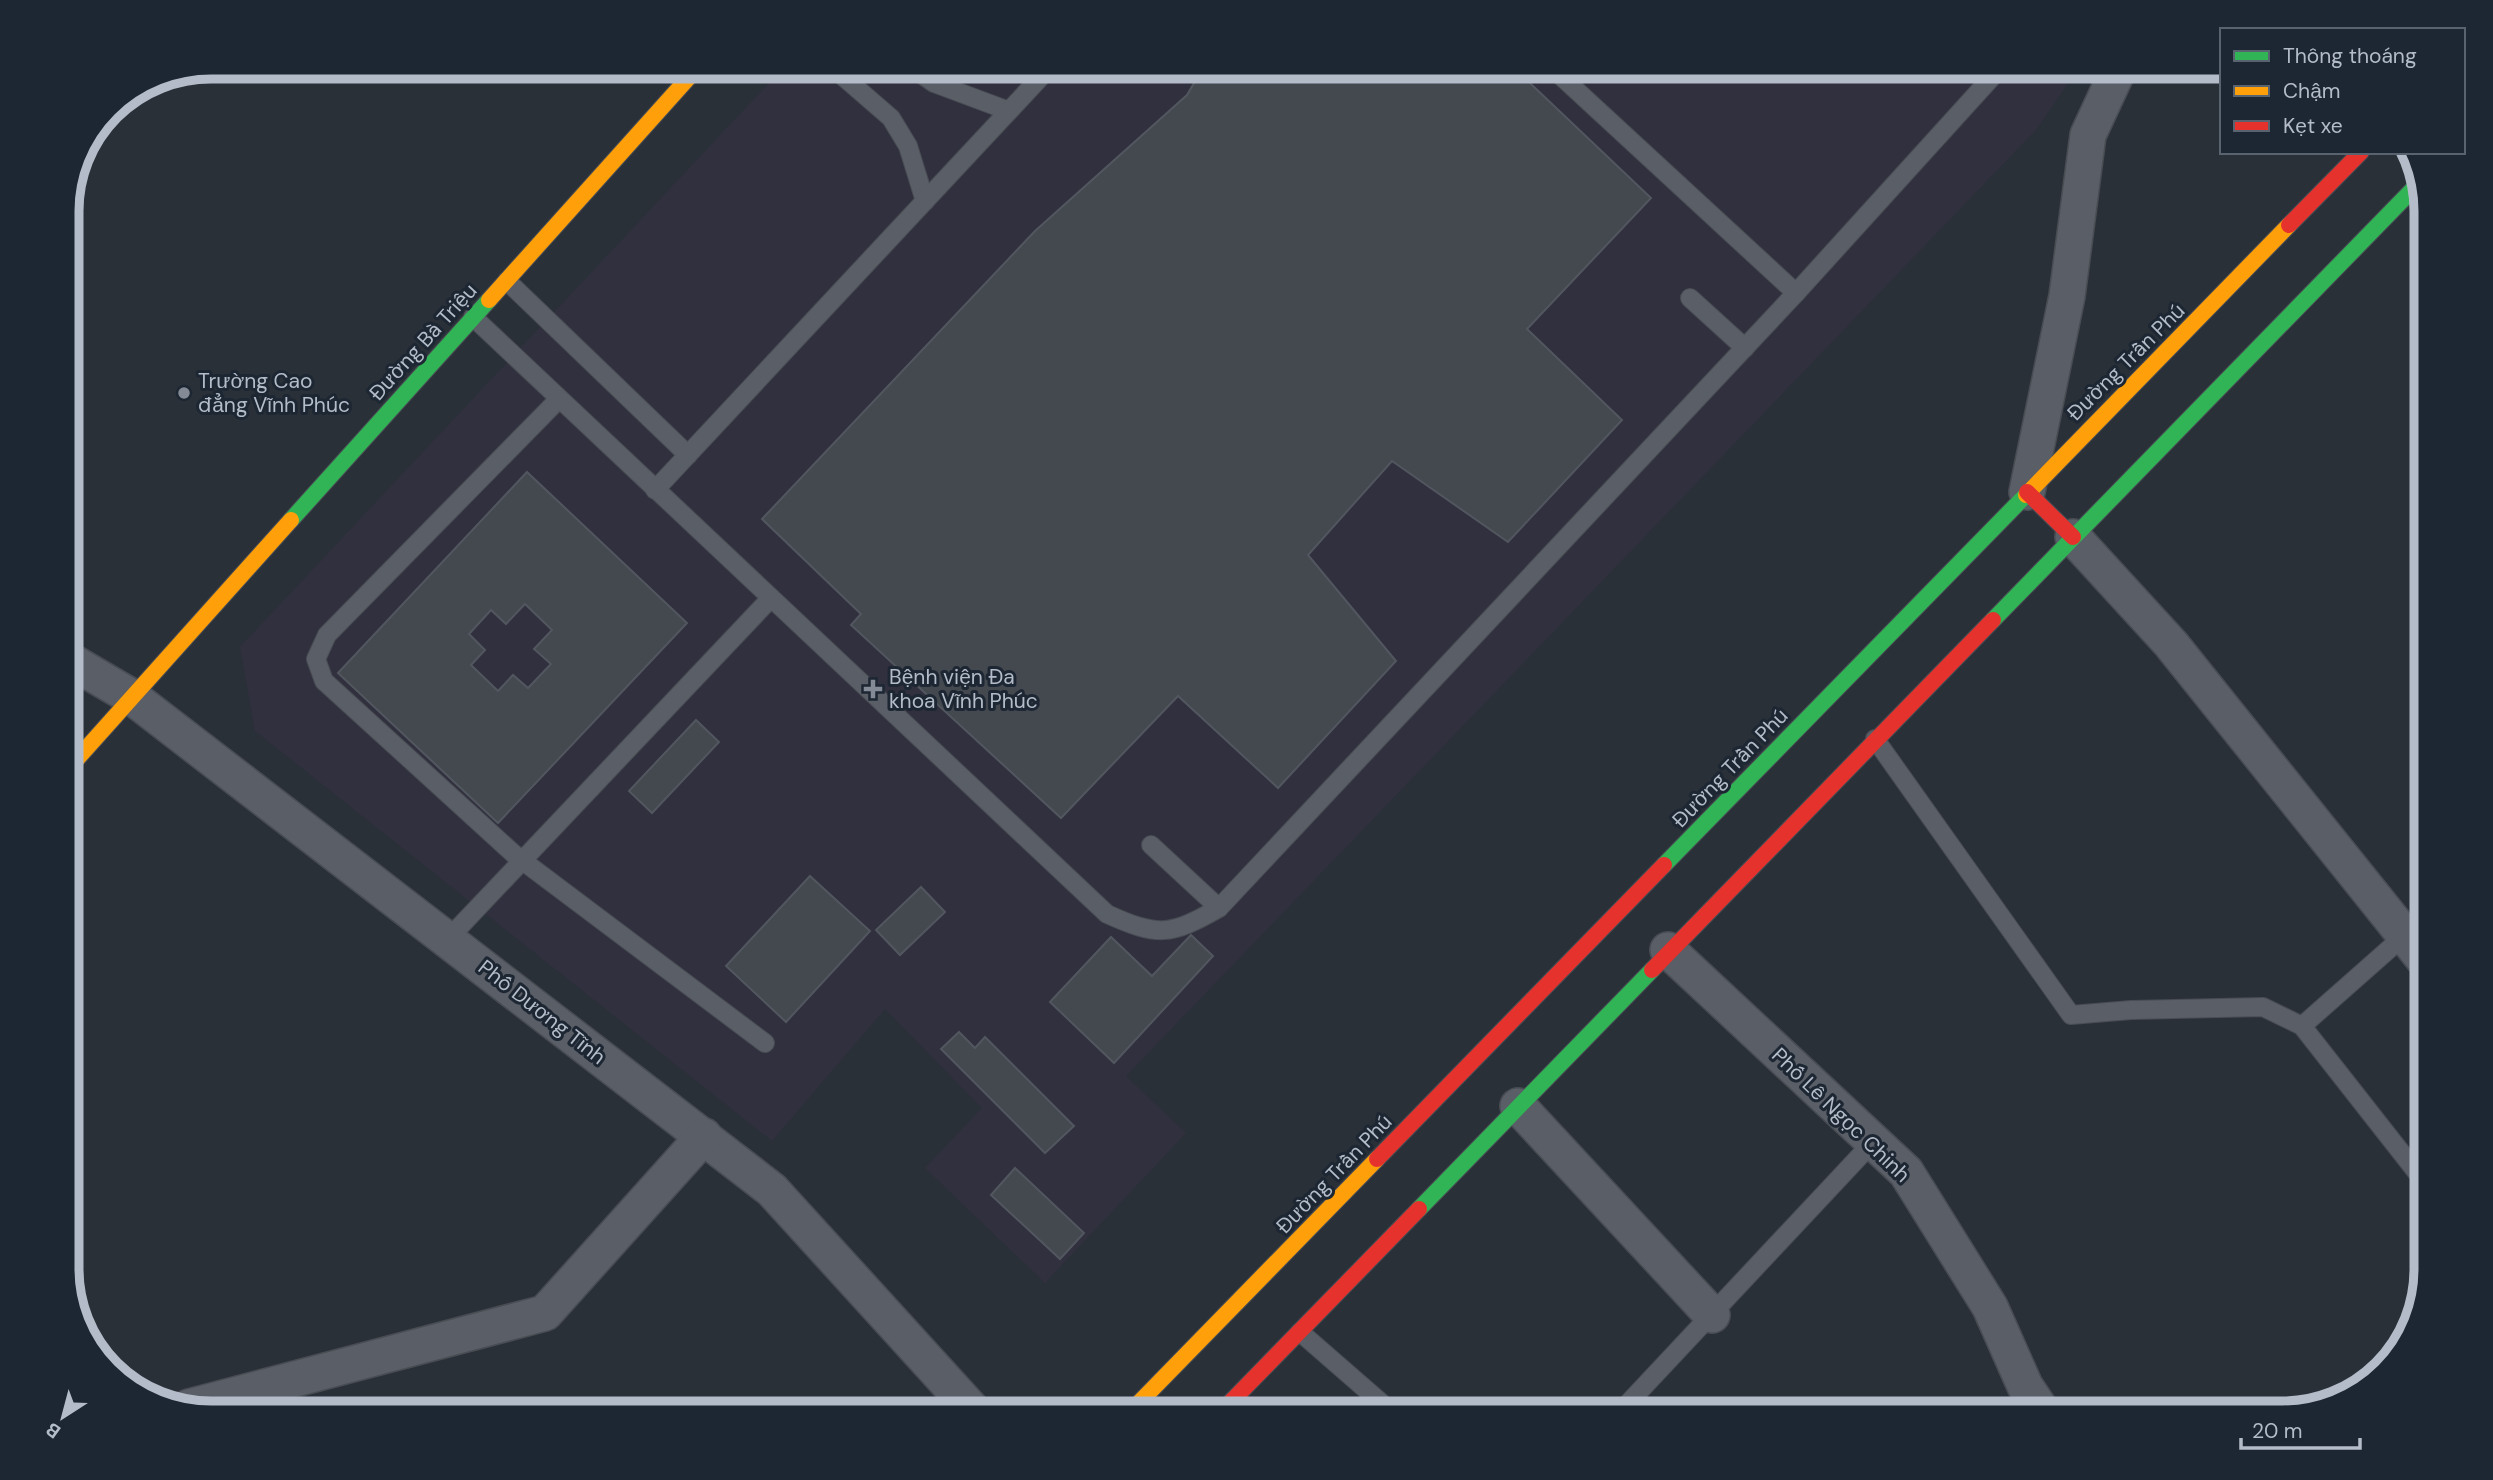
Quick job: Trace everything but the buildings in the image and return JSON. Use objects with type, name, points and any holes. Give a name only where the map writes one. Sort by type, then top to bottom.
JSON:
[{"type":"main road","name":"Đường Bà Triệu","points":[[79,757],[684,79]]},
{"type":"main road","name":"Đường Trần Phú","points":[[1141,1401],[2359,154]]},
{"type":"main road","points":[[1232,1401],[1668,950],[2413,190]]},
{"type":"main road","points":[[2027,492],[2073,537]]},
{"type":"street","points":[[2027,492],[2067,296],[2088,135],[2114,79]]},
{"type":"street","points":[[2073,537],[2171,644],[2414,945]]},
{"type":"street","name":"Phố Dương Tĩnh","points":[[79,666],[132,697],[772,1190],[964,1401]]},
{"type":"street","name":"Phố Lê Ngọc Chinh","points":[[1668,950],[1906,1172],[1990,1307],[2025,1386],[2035,1401]]},
{"type":"street","points":[[1518,1106],[1712,1315]]},
{"type":"street","points":[[215,1401],[545,1313],[704,1136]]},
{"type":"lane","points":[[846,79],[891,118],[908,146],[925,201]]},
{"type":"lane","points":[[930,79],[1009,111]]},
{"type":"lane","points":[[655,490],[1039,79]]},
{"type":"lane","points":[[1564,79],[1796,293]]},
{"type":"lane","points":[[473,317],[1107,914],[1143,930],[1183,928],[1219,908],[1745,348],[1990,79]]},
{"type":"lane","points":[[506,281],[688,455]]},
{"type":"lane","points":[[1690,298],[1745,348]]},
{"type":"lane","points":[[559,399],[327,635],[316,659],[324,681],[522,861],[765,1043]]},
{"type":"lane","points":[[447,940],[771,598]]},
{"type":"lane","points":[[1875,739],[2071,1015],[2131,1010],[2263,1007],[2302,1026],[2414,1168]]},
{"type":"lane","points":[[1151,845],[1219,908]]},
{"type":"lane","points":[[2302,1026],[2414,956]]},
{"type":"lane","points":[[1630,1401],[1873,1142]]},
{"type":"lane","points":[[1300,1332],[1379,1401]]},
{"type":"shaded area","name":"Bệnh viện Đa khoa Vĩnh Phúc","points":[[773,79],[2071,79],[2036,130],[1126,1076],[1186,1133],[1045,1283],[925,1168],[982,1108],[885,1009],[772,1141],[255,731],[240,647]]},
{"type":"traffic: fast","points":[[1993,620],[2413,190]]},
{"type":"traffic: fast","points":[[291,520],[489,300]]},
{"type":"traffic: fast","points":[[1664,865],[2026,495]]},
{"type":"traffic: fast","points":[[1419,1209],[1652,970]]},
{"type":"traffic: slow","points":[[489,300],[687,79]]},
{"type":"traffic: slow","points":[[2026,495],[2289,225]]},
{"type":"traffic: slow","points":[[79,757],[291,520]]},
{"type":"traffic: slow","points":[[1141,1401],[1377,1159]]},
{"type":"traffic: jam","points":[[2289,225],[2359,154]]},
{"type":"traffic: jam","points":[[2027,492],[2073,537]]},
{"type":"traffic: jam","points":[[1652,970],[1993,620]]},
{"type":"traffic: jam","points":[[1377,1159],[1664,865]]},
{"type":"traffic: jam","points":[[1232,1401],[1419,1209]]},
{"type":"place","name":"Trường Cao đẳng Vĩnh Phúc","points":[[184,393]]},
{"type":"place","name":"Bệnh viện Đa khoa Vĩnh Phúc","points":[[873,689]]}]
